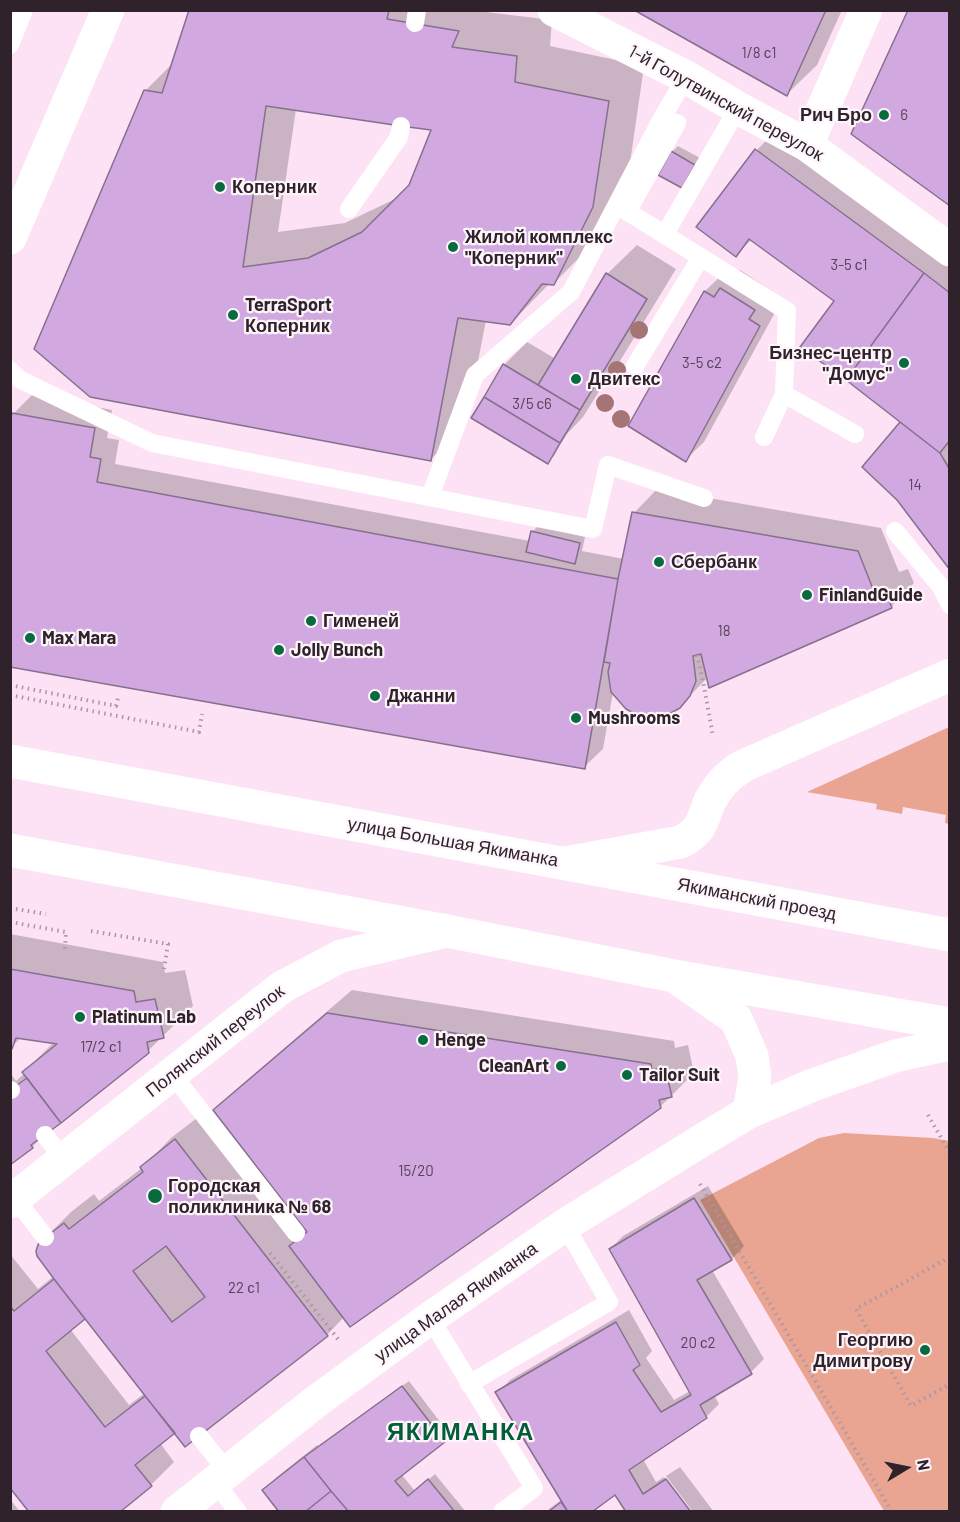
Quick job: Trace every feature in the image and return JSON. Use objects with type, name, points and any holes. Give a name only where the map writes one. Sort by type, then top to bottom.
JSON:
[{"type":"street","points":[[10,238],[108,10]]},
{"type":"street","name":"1-й Голутвинский переулок","points":[[554,10],[686,77],[807,145],[950,250]]},
{"type":"street","points":[[807,145],[866,10]]},
{"type":"street","name":"улица Большая Якиманка","points":[[10,761],[564,863],[681,842],[692,836],[703,822],[711,800],[728,775],[742,766],[950,675]]},
{"type":"street","points":[[10,850],[447,931],[674,976],[950,1023]]},
{"type":"street","name":"Якиманский проезд","points":[[564,863],[950,935]]},
{"type":"street","name":"Полянский переулок","points":[[13,1200],[55,1147],[172,1074],[282,987],[341,956],[447,931]]},
{"type":"street","points":[[674,976],[736,1019],[752,1056],[755,1077],[749,1112]]},
{"type":"street","name":"улица Малая Якиманка","points":[[177,1512],[314,1403],[430,1318],[565,1225],[749,1112],[813,1084],[896,1056],[950,1044]]},
{"type":"lane","points":[[10,45],[24,10]]},
{"type":"lane","points":[[622,208],[661,120],[686,77]]},
{"type":"lane","points":[[665,234],[738,108]]},
{"type":"lane","points":[[430,497],[475,375],[571,292],[677,123]]},
{"type":"lane","points":[[349,209],[399,137],[401,126]]},
{"type":"lane","points":[[622,208],[787,311],[784,394],[764,437]]},
{"type":"lane","points":[[635,366],[701,257]]},
{"type":"lane","points":[[10,370],[19,379],[152,443],[593,529],[608,465],[704,498]]},
{"type":"lane","points":[[784,394],[855,434]]},
{"type":"lane","points":[[895,531],[941,587],[950,605]]},
{"type":"lane","points":[[172,1074],[296,1233]]},
{"type":"lane","points":[[13,1200],[45,1237]]},
{"type":"lane","points":[[469,1384],[609,1302],[565,1225]]},
{"type":"lane","points":[[430,1318],[534,1488],[502,1512]]},
{"type":"lane","points":[[199,1436],[238,1512]]},
{"type":"path","points":[[697,655],[704,681],[713,736]]},
{"type":"path","points":[[10,685],[116,706],[117,698]]},
{"type":"path","points":[[10,695],[199,732],[202,714]]},
{"type":"path","points":[[10,908],[46,914]]},
{"type":"path","points":[[10,922],[66,932],[65,950]]},
{"type":"path","points":[[91,931],[168,944],[164,969]]},
{"type":"path","points":[[928,1114],[950,1153]]},
{"type":"path","points":[[700,1184],[892,1512]]},
{"type":"path","points":[[950,1257],[856,1309],[911,1406],[950,1384]]},
{"type":"shaded area","points":[[949,727],[949,824],[945,823],[946,815],[903,807],[902,814],[876,809],[877,804],[807,792]]},
{"type":"shaded area","points":[[844,1133],[949,1141],[949,1511],[884,1511],[700,1200],[819,1138]]},
{"type":"building","name":"Жилой комплекс \"Коперник\"","points":[[189,10],[389,10],[387,19],[459,31],[452,47],[517,56],[515,82],[609,101],[593,207],[554,285],[542,284],[510,325],[458,318],[431,461],[90,397],[34,349],[144,90],[162,93]],"holes":[[[266,106],[431,130],[409,185],[362,232],[308,258],[243,267]]]},
{"type":"building","points":[[634,10],[826,10],[787,96]]},
{"type":"building","points":[[908,10],[950,10],[950,206],[851,134]]},
{"type":"building","points":[[755,149],[924,273],[846,380],[800,347],[834,301],[749,239],[736,257],[696,227]]},
{"type":"building","points":[[671,151],[695,165],[682,188],[658,175]]},
{"type":"building","points":[[606,273],[647,299],[580,410],[538,385]]},
{"type":"building","name":"Бизнес-центр \"Домус\"","points":[[924,273],[950,293],[950,440],[940,453],[846,380]]},
{"type":"building","points":[[720,288],[755,310],[749,319],[760,326],[686,462],[628,426],[704,291],[714,297]]},
{"type":"building","points":[[503,364],[580,410],[560,443],[484,397]]},
{"type":"building","points":[[484,397],[560,443],[548,464],[471,418]]},
{"type":"building","name":"Гименей","points":[[12,413],[95,428],[90,457],[101,459],[97,482],[618,579],[585,769],[10,667],[10,422]]},
{"type":"building","points":[[900,422],[940,453],[950,470],[950,570],[897,500],[862,467]]},
{"type":"building","points":[[632,512],[858,551],[875,594],[885,591],[892,608],[709,688],[701,654],[693,656],[696,681],[690,696],[680,708],[660,719],[641,717],[626,709],[611,692],[608,672],[610,663],[604,662]]},
{"type":"building","points":[[531,531],[580,543],[575,564],[526,552]]},
{"type":"building","points":[[10,969],[134,991],[136,1002],[155,999],[164,1038],[147,1042],[149,1053],[61,1123],[22,1072],[57,1044],[16,1038],[10,1049]]},
{"type":"building","points":[[327,1013],[651,1064],[652,1070],[665,1067],[672,1097],[659,1100],[661,1108],[350,1327],[289,1246],[307,1232],[213,1110]]},
{"type":"building","points":[[27,1078],[61,1123],[31,1145],[33,1148],[10,1165],[10,1090]]},
{"type":"building","points":[[175,1139],[328,1336],[185,1447],[54,1279],[37,1256],[36,1251],[39,1242],[64,1223],[69,1229],[143,1172],[140,1167]],"holes":[[[166,1246],[205,1297],[172,1322],[133,1271]]]},
{"type":"building","points":[[694,1198],[732,1260],[697,1280],[752,1374],[700,1405],[707,1418],[629,1470],[643,1494],[666,1479],[691,1512],[626,1512],[615,1495],[592,1512],[568,1512],[495,1392],[616,1322],[640,1365],[633,1370],[661,1412],[691,1395],[609,1249]]},
{"type":"building","points":[[54,1279],[85,1319],[46,1351],[105,1427],[145,1396],[175,1433],[135,1465],[152,1486],[120,1512],[29,1512],[10,1488],[10,1306],[14,1311]]},
{"type":"building","points":[[402,1386],[445,1442],[395,1481],[408,1496],[428,1479],[455,1512],[349,1512],[304,1457]]},
{"type":"building","points":[[304,1457],[331,1491],[305,1512],[279,1512],[262,1490]]},
{"type":"building","points":[[331,1491],[349,1512],[305,1512]]},
{"type":"building","points":[[561,1502],[568,1512],[548,1512]]},
{"type":"place","name":"Рич Бро","points":[[884,115]]},
{"type":"place","name":"Коперник","points":[[220,187]]},
{"type":"place","name":"Жилой комплекс \"Коперник\"","points":[[453,247]]},
{"type":"place","name":"TerraSport Коперник","points":[[233,315]]},
{"type":"place","name":"Бизнес-центр \"Домус\"","points":[[904,363]]},
{"type":"place","name":"Двитекс","points":[[576,379]]},
{"type":"place","name":"Сбербанк","points":[[659,562]]},
{"type":"place","name":"FinlandGuide","points":[[807,595]]},
{"type":"place","name":"Гименей","points":[[311,621]]},
{"type":"place","name":"Max Mara","points":[[30,638]]},
{"type":"place","name":"Jolly Bunch","points":[[279,650]]},
{"type":"place","name":"Джанни","points":[[375,696]]},
{"type":"place","name":"Mushrooms","points":[[576,718]]},
{"type":"place","name":"Platinum Lab","points":[[80,1017]]},
{"type":"place","name":"Henge","points":[[423,1040]]},
{"type":"place","name":"CleanArt","points":[[561,1066]]},
{"type":"place","name":"Tailor Suit","points":[[627,1075]]},
{"type":"place","name":"Городская поликлиника № 68","points":[[155,1196]]},
{"type":"place","name":"Георгию Димитрову","points":[[925,1350]]},
{"type":"district","name":"ЯКИМАНКА","points":[[461,1432]]}]
